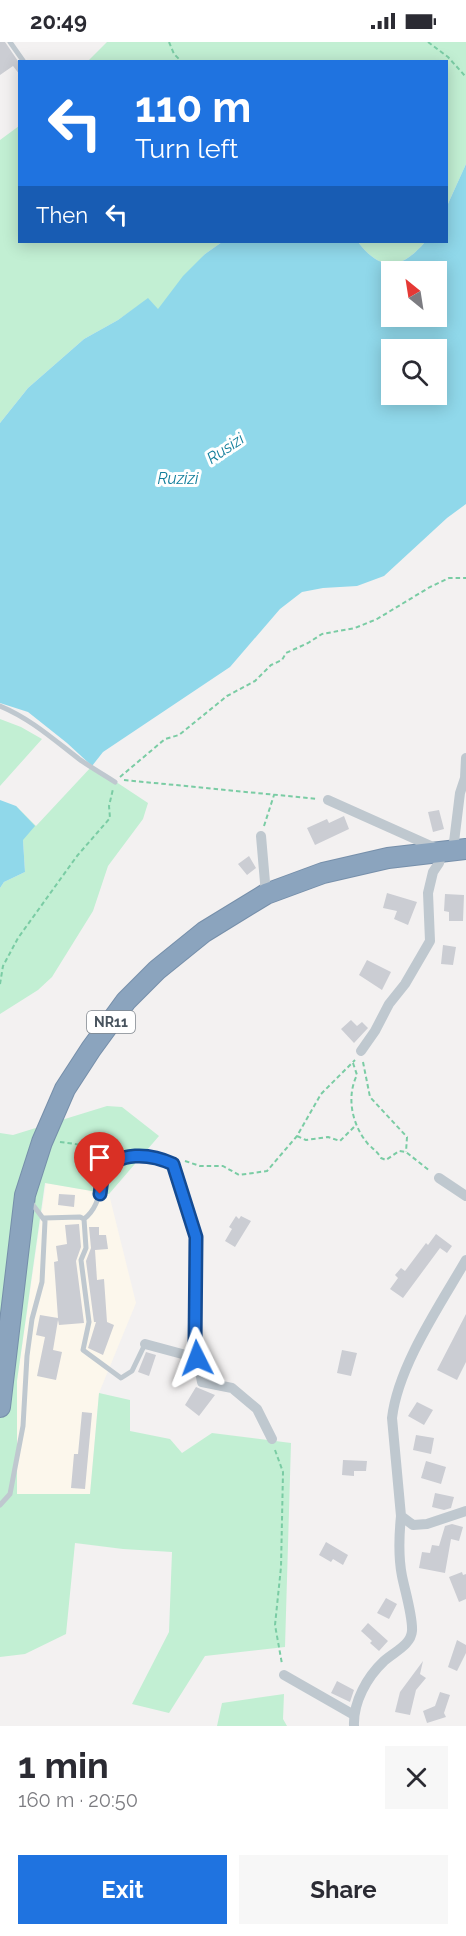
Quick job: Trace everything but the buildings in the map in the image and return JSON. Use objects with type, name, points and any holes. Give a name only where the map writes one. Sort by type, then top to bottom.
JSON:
[{"type":"highway","name":"NR11","points":[[0,1407],[25,1195],[42,1142],[65,1089],[126,1001],[157,970],[204,932],[266,894],[323,873],[388,858],[454,850]]},
{"type":"street","points":[[361,1051],[430,941],[428,893],[433,872],[439,863],[454,850],[466,758]]},
{"type":"street","points":[[328,800],[454,850]]},
{"type":"street","points":[[261,836],[266,894]]},
{"type":"street","points":[[138,1155],[162,1159],[173,1164],[196,1237],[195,1345],[202,1382],[232,1388],[256,1409],[272,1439]]},
{"type":"street","points":[[439,1178],[466,1196]]},
{"type":"street","points":[[284,1676],[354,1721],[358,1700],[370,1677],[385,1660],[406,1644],[412,1632],[399,1557],[401,1516],[392,1432],[393,1407],[405,1373],[466,1260]]},
{"type":"street","points":[[145,1344],[197,1358]]},
{"type":"street","points":[[401,1516],[413,1525],[427,1524],[466,1511]]},
{"type":"lane","points":[[10,42],[23,60]]},
{"type":"lane","points":[[0,706],[24,717],[81,760],[116,781]]},
{"type":"lane","points":[[84,1219],[93,1212],[104,1175],[114,1163],[138,1155]]},
{"type":"lane","points":[[0,1506],[10,1494],[23,1426],[28,1347],[32,1319],[42,1282],[44,1218],[25,1195]]},
{"type":"lane","points":[[44,1218],[80,1217],[84,1219]]},
{"type":"lane","points":[[84,1219],[86,1248],[81,1260],[89,1322],[83,1350],[121,1378],[132,1371],[145,1344]]},
{"type":"path","points":[[169,42],[174,54],[180,60]]},
{"type":"path","points":[[428,42],[448,57],[466,77]]},
{"type":"path","points":[[0,984],[3,966],[18,938],[77,856],[110,818],[109,806],[116,781],[165,739],[179,735],[227,696],[255,681],[271,665],[282,660],[286,653],[309,643],[322,634],[355,628],[377,619],[449,578],[466,578]]},
{"type":"path","points":[[116,781],[328,800]]},
{"type":"path","points":[[261,836],[274,795]]},
{"type":"path","points":[[267,1171],[297,1136],[321,1094],[353,1063],[361,1051]]},
{"type":"path","points":[[361,1051],[370,1097],[407,1137],[406,1152]]},
{"type":"path","points":[[353,1063],[357,1075],[353,1082],[350,1100],[357,1124],[368,1144],[381,1158],[386,1160],[399,1151],[406,1152],[439,1178]]},
{"type":"path","points":[[297,1136],[306,1140],[328,1137],[340,1141],[357,1124]]},
{"type":"path","points":[[272,1439],[283,1472],[281,1567],[274,1624],[284,1676]]},
{"type":"shaded area","points":[[46,1183],[109,1194],[136,1303],[99,1393],[90,1494],[17,1494],[17,1381]]},
{"type":"green space","points":[[107,42],[466,42],[466,164],[448,204],[448,60],[89,60]]},
{"type":"green space","points":[[18,127],[18,243],[221,243],[205,254],[158,310],[148,299],[118,320],[84,339],[28,388],[0,423],[0,140]]},
{"type":"green space","points":[[359,243],[424,243],[408,258],[401,261],[381,262]]},
{"type":"green space","points":[[0,719],[21,727],[42,739],[0,786]]},
{"type":"green space","points":[[92,766],[148,803],[143,819],[108,866],[93,911],[52,977],[38,990],[0,1014],[0,888],[4,882],[25,872],[23,840],[16,806],[36,826]]},
{"type":"green space","points":[[107,1106],[122,1107],[159,1136],[109,1194],[45,1183],[17,1381],[17,1494],[90,1494],[99,1393],[130,1400],[130,1431],[170,1439],[182,1453],[212,1433],[291,1443],[285,1647],[205,1656],[169,1713],[132,1704],[169,1632],[172,1552],[75,1543],[66,1634],[25,1654],[0,1657],[0,1133],[13,1135]]},
{"type":"green space","points":[[284,1694],[283,1719],[287,1726],[217,1726],[222,1703]]},
{"type":"water","name":"Ruzizi","points":[[466,164],[466,504],[447,518],[384,576],[357,586],[302,592],[280,609],[230,667],[103,752],[92,766],[28,712],[0,703],[0,423],[28,388],[84,339],[118,320],[148,298],[158,309],[183,276],[205,254],[221,243],[359,243],[366,252],[381,262],[381,327],[447,327],[447,261],[401,261],[408,258],[424,243],[448,243],[448,204]]},
{"type":"water","points":[[0,800],[16,806],[35,826],[23,840],[25,872],[4,882],[0,888]]},
{"type":"route","points":[[100,1194],[104,1175],[114,1163],[138,1155],[162,1159],[173,1164],[196,1237],[195,1345],[197,1358]]},
{"type":"water label","name":"Rusizi","points":[[225,448]]}]
